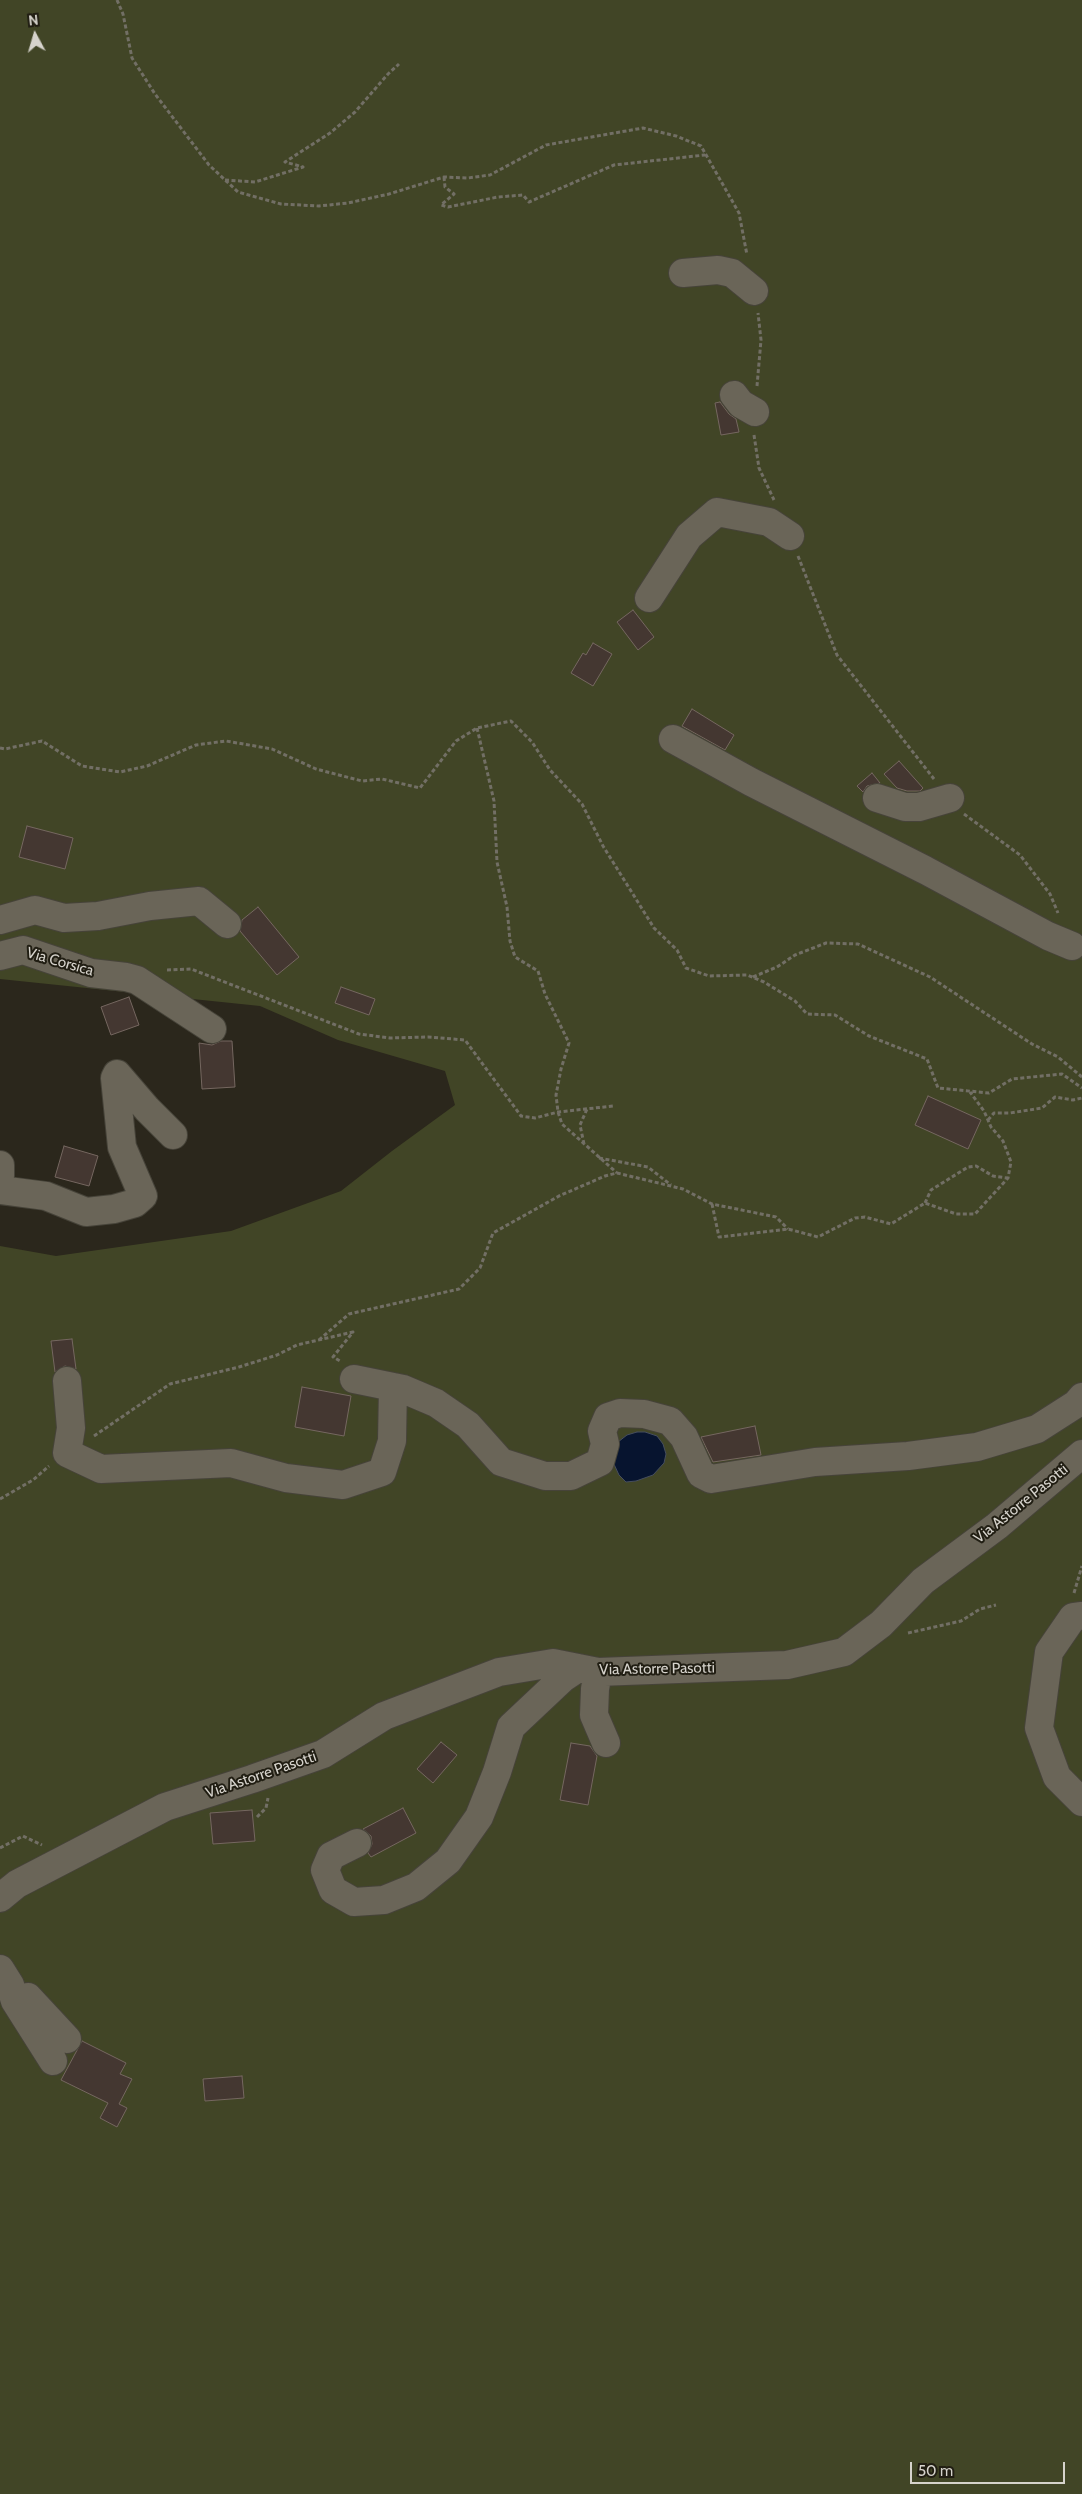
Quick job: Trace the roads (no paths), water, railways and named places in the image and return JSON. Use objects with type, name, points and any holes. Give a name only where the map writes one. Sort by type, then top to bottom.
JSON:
[{"type":"street","points":[[683,273],[718,270],[732,273],[754,291]]},
{"type":"street","points":[[734,395],[740,404],[754,412]]},
{"type":"street","points":[[649,598],[689,536],[717,512],[769,522],[790,536]]},
{"type":"street","points":[[673,739],[750,782],[916,865],[1048,936],[1072,946]]},
{"type":"street","points":[[877,798],[905,807],[919,806],[950,798]]},
{"type":"street","points":[[0,920],[34,910],[64,918],[73,918],[98,916],[150,906],[199,901],[227,924]]},
{"type":"street","points":[[0,932],[33,942],[48,958]]},
{"type":"street","name":"Via Corsica","points":[[0,956],[23,950],[91,973],[137,980],[155,979],[212,1029]]},
{"type":"street","points":[[0,1190],[46,1196],[86,1212],[114,1209],[135,1203],[143,1196],[122,1147],[115,1078],[117,1074],[147,1109],[173,1135]]},
{"type":"street","points":[[0,1165],[0,1176]]},
{"type":"street","points":[[348,1371],[436,1403],[462,1420],[501,1462],[545,1476],[571,1476],[600,1462],[605,1444],[602,1431],[608,1417],[620,1413],[644,1414],[670,1421],[684,1437],[701,1474],[712,1479],[816,1462],[917,1456],[977,1447],[1037,1429],[1076,1404],[1082,1397]]},
{"type":"street","points":[[67,1381],[71,1428],[67,1453],[101,1469],[231,1463],[286,1478],[343,1485],[382,1472],[392,1441],[393,1386]]},
{"type":"street","name":"Via Astorre Pasotti","points":[[0,1898],[17,1884],[165,1807],[323,1754],[384,1716],[499,1672],[553,1663],[588,1670],[787,1665],[844,1652],[881,1624],[922,1581],[997,1526],[1082,1454]]},
{"type":"street","points":[[1076,1608],[1073,1617],[1049,1652],[1039,1728],[1057,1777],[1082,1802]]},
{"type":"street","points":[[357,1844],[331,1856],[325,1870],[333,1890],[354,1902],[384,1900],[416,1887],[448,1861],[479,1817],[497,1772],[511,1727],[563,1678],[588,1670],[595,1688],[594,1715],[606,1743]]},
{"type":"street","points":[[5,1977],[15,2001],[60,2050]]},
{"type":"water","points":[[645,1432],[657,1436],[663,1444],[666,1454],[664,1463],[653,1475],[636,1481],[626,1482],[619,1475],[613,1462],[618,1442],[627,1435]]}]
